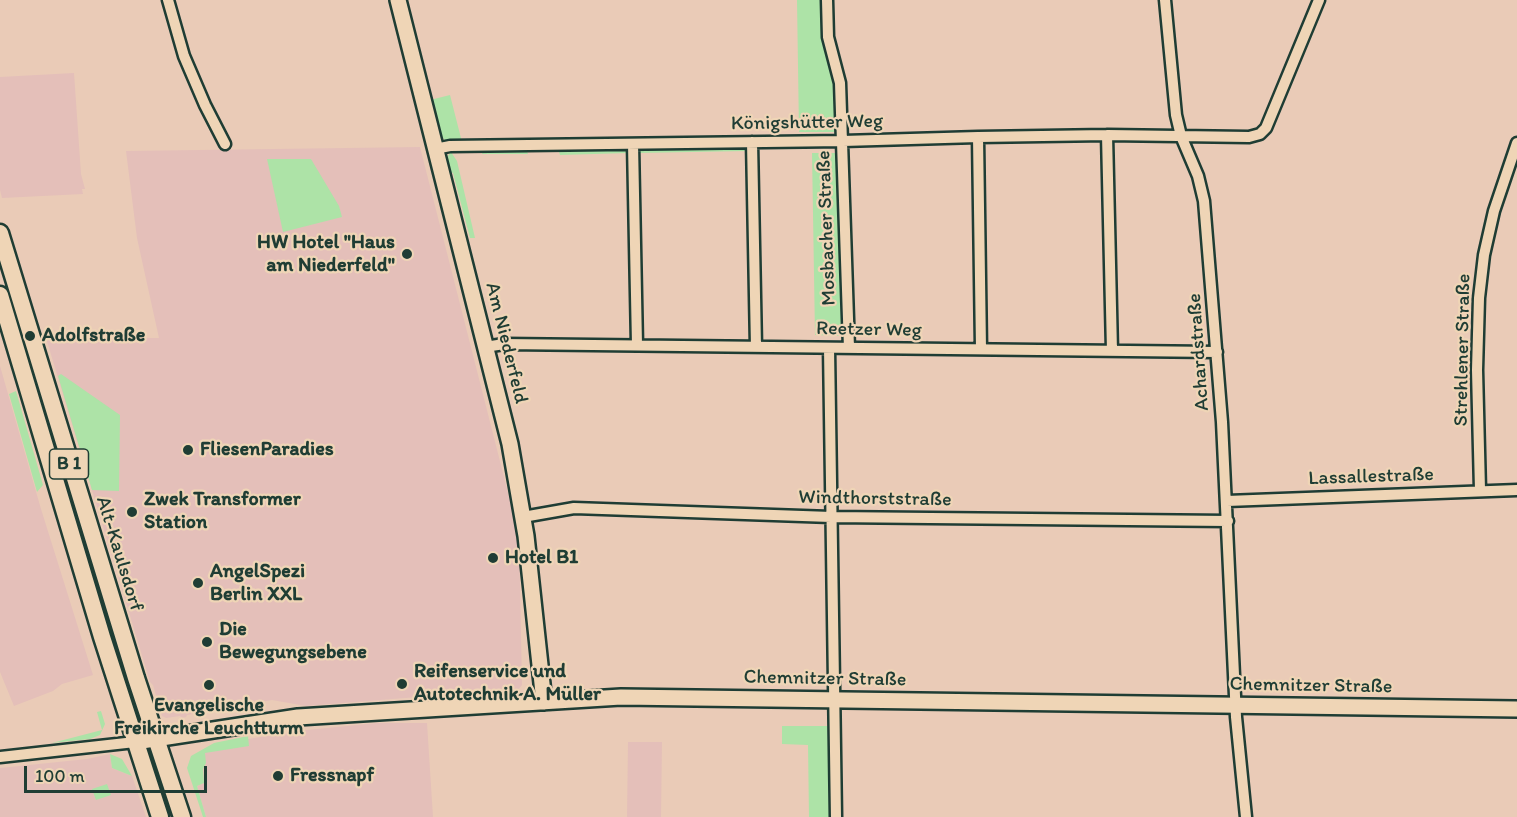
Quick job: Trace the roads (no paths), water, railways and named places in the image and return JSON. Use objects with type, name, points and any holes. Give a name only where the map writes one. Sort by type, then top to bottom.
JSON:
[{"type":"main road","name":"Am Niederfeld","points":[[398,0],[510,444],[524,517],[544,702]]},
{"type":"main road","name":"Alt-Kaulsdorf","points":[[0,233],[155,740],[182,817]]},
{"type":"main road","name":"Alt-Kaulsdorf","points":[[0,295],[135,742],[160,817]]},
{"type":"main road","name":"Chemnitzer Straße","points":[[135,742],[298,717],[621,697],[1517,709]]},
{"type":"street","points":[[168,0],[184,56],[225,144]]},
{"type":"street","name":"Mosbacher Straße","points":[[826,0],[828,37],[840,83],[849,348]]},
{"type":"street","name":"Achardstraße","points":[[1165,0],[1176,115],[1181,136],[1198,176],[1204,201],[1227,501],[1239,765],[1245,817]]},
{"type":"street","name":"Königshütter Weg","points":[[435,148],[1107,135],[1249,137],[1260,134],[1266,128],[1319,0]]},
{"type":"street","points":[[1107,135],[1112,351]]},
{"type":"street","points":[[978,137],[981,349]]},
{"type":"street","points":[[752,142],[756,347]]},
{"type":"street","name":"Strehlener Straße","points":[[1480,490],[1477,370],[1479,298],[1484,255],[1494,211],[1517,143]]},
{"type":"street","points":[[633,144],[637,345]]},
{"type":"street","name":"Reetzer Weg","points":[[485,347],[498,344],[1217,352]]},
{"type":"street","points":[[828,348],[836,817]]},
{"type":"street","name":"Lassallestraße","points":[[1227,501],[1517,489]]},
{"type":"street","name":"Windthorststraße","points":[[524,517],[574,508],[831,518],[1228,521]]},
{"type":"street","points":[[0,757],[135,742]]},
{"type":"place","name":"HW Hotel \"Haus am Niederfeld\"","points":[[407,254]]},
{"type":"place","name":"Adolfstraße","points":[[30,336]]},
{"type":"place","name":"FliesenParadies","points":[[188,450]]},
{"type":"place","name":"Zwek Transformer Station","points":[[132,512]]},
{"type":"place","name":"Hotel B1","points":[[493,558]]},
{"type":"place","name":"AngelSpezi Berlin XXL","points":[[198,583]]},
{"type":"place","name":"Die Bewegungsebene","points":[[207,642]]},
{"type":"place","name":"Reifenservice und Autotechnik A. Müller","points":[[402,684]]},
{"type":"place","name":"Evangelische Freikirche Leuchtturm","points":[[209,685]]},
{"type":"place","name":"Fressnapf","points":[[278,776]]}]
